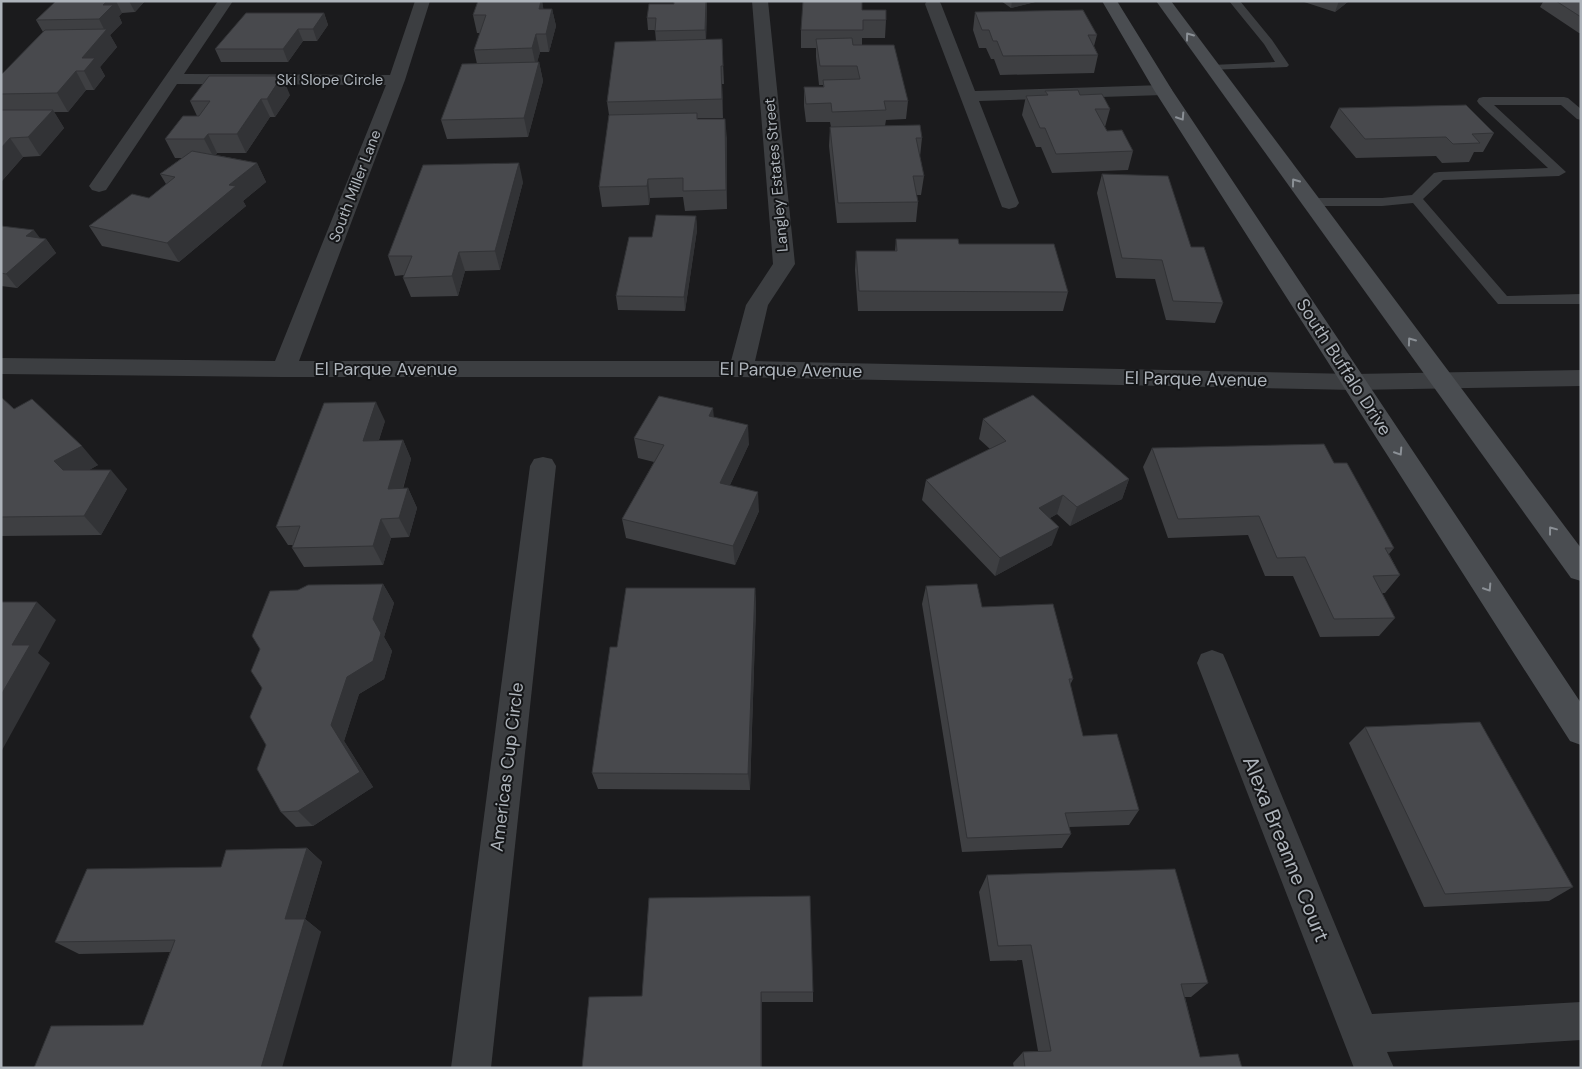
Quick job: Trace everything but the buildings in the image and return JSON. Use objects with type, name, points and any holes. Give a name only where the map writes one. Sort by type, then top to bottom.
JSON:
[{"type":"main road","name":"South Buffalo Drive","points":[[1109,1],[1163,90],[1581,731]]},
{"type":"main road","points":[[1163,1],[1581,570]]},
{"type":"street","points":[[99,186],[226,1]]},
{"type":"street","name":"South Miller Lane","points":[[284,369],[397,80],[423,1]]},
{"type":"street","name":"Langley Estates Street","points":[[741,369],[757,306],[784,264],[760,1]]},
{"type":"street","points":[[933,4],[1009,204]]},
{"type":"street","name":"Ski Slope Circle","points":[[173,79],[397,80]]},
{"type":"street","points":[[969,96],[1163,90]]},
{"type":"street","name":"El Parque Avenue","points":[[1,366],[284,369],[741,369],[1354,382],[1581,378]]},
{"type":"street","name":"Americas Cup Circle","points":[[471,1068],[543,466]]},
{"type":"street","name":"Alexa Breanne Court","points":[[1212,664],[1367,1051],[1581,1021]]},
{"type":"lane","points":[[1212,68],[1283,65],[1268,42],[1234,1]]},
{"type":"lane","points":[[1310,202],[1382,202],[1416,199],[1439,176],[1559,172],[1483,102],[1564,102],[1581,116]]},
{"type":"lane","points":[[1416,199],[1503,301],[1581,298]]}]
